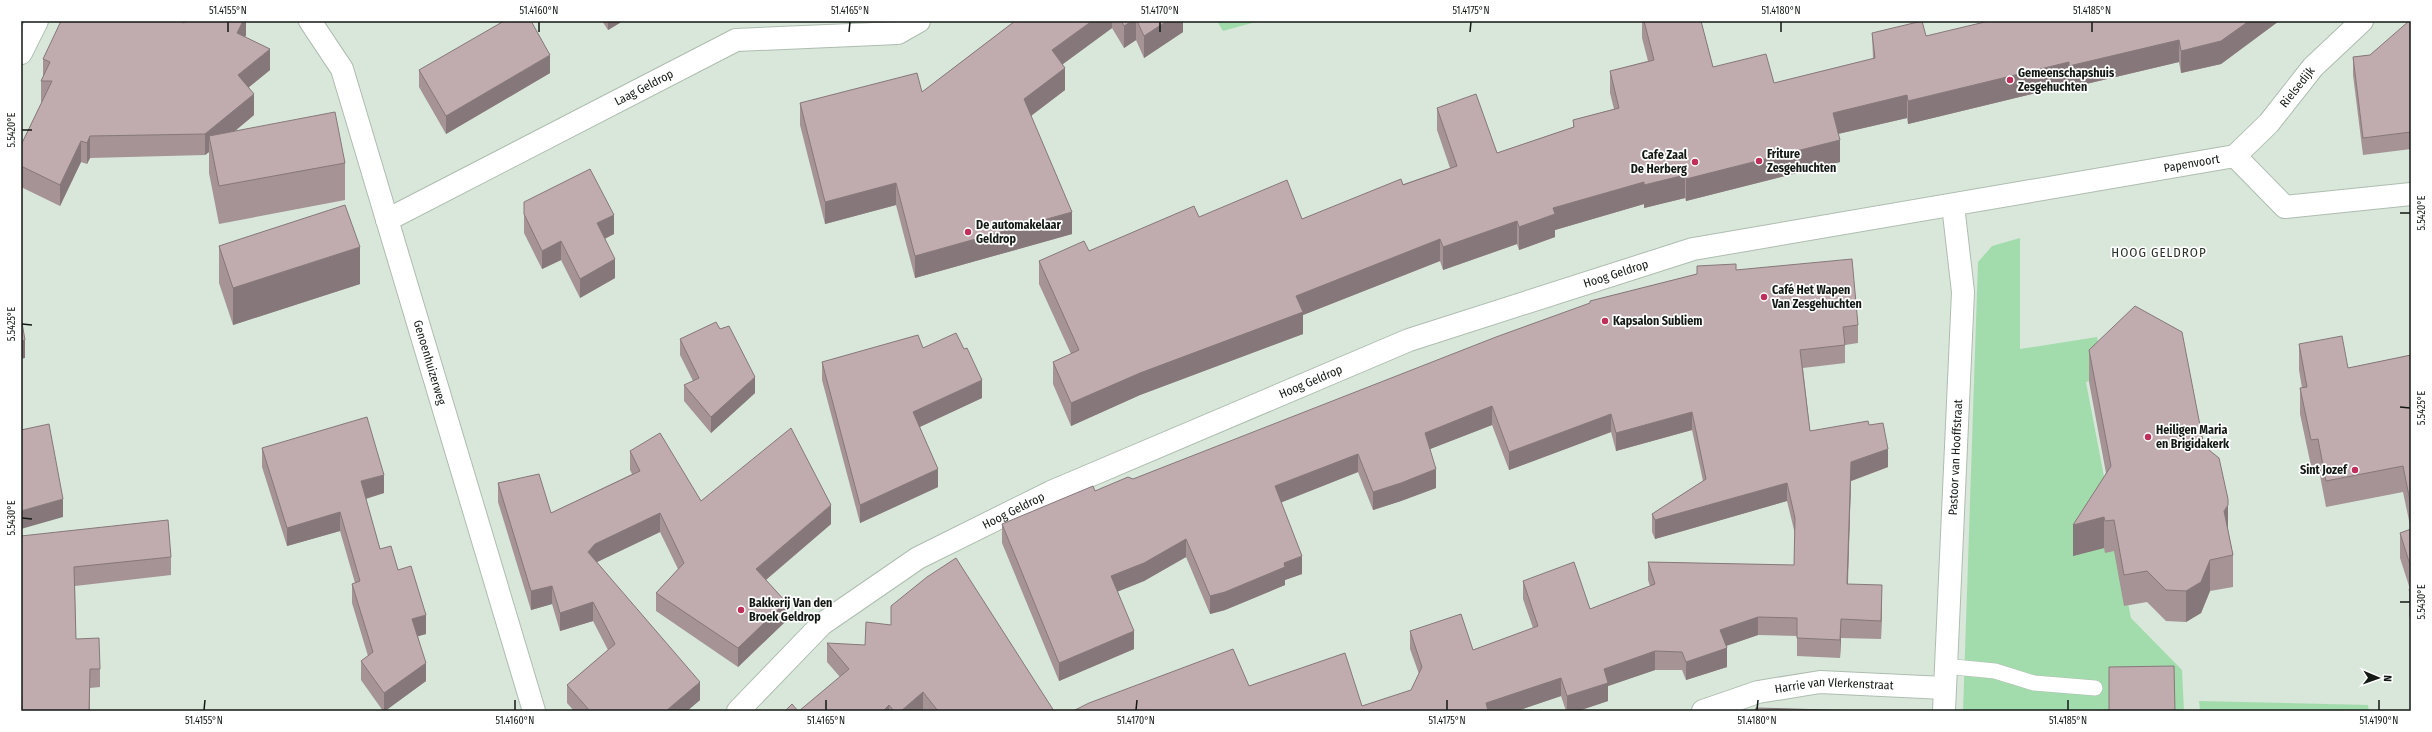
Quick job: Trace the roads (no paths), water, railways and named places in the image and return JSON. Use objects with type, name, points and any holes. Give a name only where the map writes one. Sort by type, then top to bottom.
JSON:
[{"type":"street","points":[[21,53],[37,21]]},
{"type":"street","name":"Genoenhuizerweg","points":[[310,21],[342,69],[534,711]]},
{"type":"street","name":"Laag Geldrop","points":[[387,220],[736,40],[898,33],[918,21]]},
{"type":"street","name":"Rielsedijk","points":[[2235,156],[2269,123],[2314,67],[2362,21]]},
{"type":"street","name":"Papenvoort","points":[[1953,204],[2235,156],[2285,207],[2411,194]]},
{"type":"street","name":"Pastoor van Hooffstraat","points":[[1944,711],[1944,666],[1963,292],[1953,204]]},
{"type":"street","name":"Hoog Geldrop","points":[[738,711],[822,624],[918,558],[1051,492],[1409,340],[1693,249],[1953,204]]},
{"type":"street","name":"Harrie van Vlerkenstraat","points":[[1703,711],[1758,692],[1820,682],[1944,688]]},
{"type":"lane","points":[[1944,666],[1995,670],[2034,683],[2095,688]]},
{"type":"place","name":"Gemeenschapshuis Zesgehuchten","points":[[2010,80]]},
{"type":"place","name":"Friture Zesgehuchten","points":[[1759,161]]},
{"type":"place","name":"Cafe Zaal De Herberg","points":[[1695,162]]},
{"type":"place","name":"De automakelaar Geldrop","points":[[968,232]]},
{"type":"place","name":"Café Het Wapen Van Zesgehuchten","points":[[1764,297]]},
{"type":"place","name":"Kapsalon Subliem","points":[[1605,321]]},
{"type":"place","name":"Heiligen Maria en Brigidakerk","points":[[2148,437]]},
{"type":"place","name":"Sint Jozef","points":[[2355,470]]},
{"type":"place","name":"Bakkerij Van den Broek Geldrop","points":[[741,610]]},
{"type":"district","name":"HOOG GELDROP","points":[[2159,252]]}]
